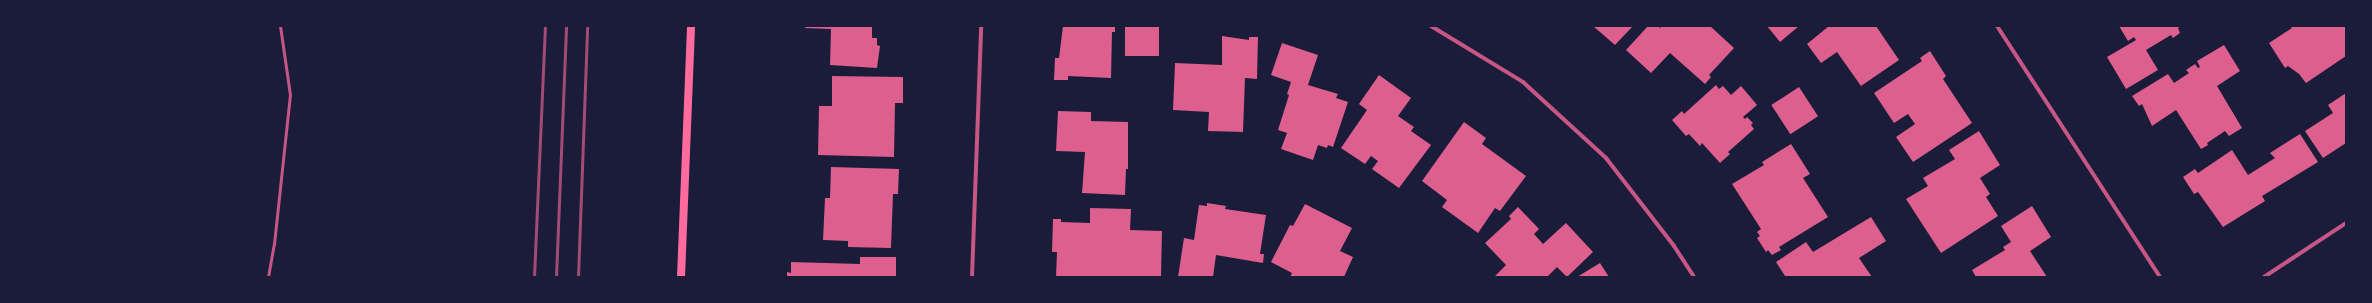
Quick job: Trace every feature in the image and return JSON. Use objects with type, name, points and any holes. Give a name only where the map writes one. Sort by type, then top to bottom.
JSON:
[{"type":"main road","points":[[681,277],[691,26]]},
{"type":"street","points":[[972,277],[981,26]]},
{"type":"street","points":[[1431,26],[1523,82],[1606,158],[1674,246],[1694,277]]},
{"type":"street","points":[[1996,26],[2160,277]]},
{"type":"street","points":[[2264,277],[2346,223]]},
{"type":"lane","points":[[268,277],[274,244],[290,95],[280,26]]},
{"type":"building","points":[[806,26],[872,26],[872,38],[877,38],[877,45],[880,46],[877,68],[830,65],[831,29],[805,28]]},
{"type":"building","points":[[1063,26],[1115,26],[1115,32],[1112,32],[1111,78],[1068,76],[1068,80],[1054,80],[1055,58],[1059,58]]},
{"type":"building","points":[[1125,26],[1159,26],[1159,56],[1125,56]]},
{"type":"building","points":[[1593,26],[1633,26],[1615,45]]},
{"type":"building","points":[[1648,26],[1658,26],[1660,28],[1662,26],[1710,26],[1734,48],[1709,75],[1711,77],[1705,84],[1670,53],[1651,73],[1626,50]]},
{"type":"building","points":[[1767,26],[1799,26],[1780,42]]},
{"type":"building","points":[[1829,26],[1876,26],[1899,60],[1861,86],[1837,52],[1821,63],[1807,44]]},
{"type":"building","points":[[2119,26],[2181,26],[2178,28],[2180,33],[2173,38],[2171,35],[2146,50],[2158,70],[2126,89],[2107,57],[2136,40],[2134,37],[2128,41]]},
{"type":"building","points":[[2290,26],[2346,26],[2346,56],[2306,83],[2299,74],[2288,66],[2285,68],[2269,43],[2292,28]]},
{"type":"building","points":[[1222,36],[1249,40],[1249,37],[1258,37],[1257,79],[1245,78],[1243,132],[1208,131],[1209,112],[1173,110],[1175,63],[1222,65]]},
{"type":"building","points":[[1282,43],[1318,55],[1308,85],[1338,94],[1336,98],[1348,102],[1333,147],[1328,145],[1327,148],[1318,145],[1313,160],[1281,149],[1287,133],[1278,130],[1289,95],[1287,94],[1291,82],[1271,75]]},
{"type":"building","points":[[2224,45],[2240,71],[2217,86],[2242,128],[2229,136],[2225,131],[2201,149],[2176,110],[2152,126],[2142,104],[2139,106],[2132,96],[2168,74],[2174,83],[2189,73],[2186,70],[2195,64],[2198,68],[2200,67],[2197,61]]},
{"type":"building","points":[[1930,51],[1946,76],[1943,79],[1972,123],[1913,162],[1896,137],[1915,124],[1908,114],[1894,123],[1874,93],[1922,61],[1920,58]]},
{"type":"building","points":[[1379,75],[1411,98],[1398,116],[1414,127],[1411,131],[1431,145],[1399,188],[1372,169],[1378,161],[1371,156],[1365,164],[1341,148],[1367,110],[1359,104]]},
{"type":"building","points":[[832,76],[903,77],[903,103],[895,103],[894,157],[818,155],[819,106],[832,106]]},
{"type":"building","points":[[1716,85],[1719,89],[1723,86],[1731,95],[1741,86],[1757,105],[1743,117],[1745,119],[1747,117],[1753,123],[1751,125],[1754,129],[1728,152],[1730,154],[1720,163],[1702,143],[1700,146],[1689,134],[1686,136],[1672,120],[1682,111],[1684,114]]},
{"type":"building","points":[[1799,87],[1818,116],[1790,134],[1771,105]]},
{"type":"building","points":[[2346,93],[2346,143],[2323,158],[2305,131],[2333,113],[2328,105]]},
{"type":"building","points":[[1058,111],[1091,112],[1091,121],[1128,122],[1128,169],[1126,169],[1125,195],[1082,193],[1085,152],[1056,151]]},
{"type":"building","points":[[1464,122],[1486,138],[1482,144],[1526,176],[1500,211],[1495,208],[1478,233],[1442,207],[1447,200],[1422,181]]},
{"type":"building","points":[[1979,131],[2000,165],[1980,178],[1990,194],[1986,197],[1998,216],[1941,253],[1906,199],[1928,186],[1923,178],[1955,159],[1949,150]]},
{"type":"building","points":[[2300,134],[2318,162],[2262,196],[2265,201],[2223,227],[2198,192],[2194,194],[2183,177],[2195,169],[2198,173],[2232,150],[2248,175],[2275,158],[2270,153]]},
{"type":"building","points":[[1791,144],[1810,174],[1803,178],[1828,217],[1779,247],[1781,250],[1772,255],[1768,250],[1766,252],[1757,238],[1760,236],[1757,232],[1761,229],[1732,184],[1764,165],[1762,162]]},
{"type":"building","points":[[831,167],[899,169],[898,194],[893,194],[891,248],[848,247],[848,241],[823,240],[825,198],[830,198]]},
{"type":"building","points":[[1207,203],[1226,206],[1225,209],[1266,215],[1260,254],[1264,254],[1263,263],[1216,255],[1213,277],[1178,277],[1184,238],[1194,240],[1199,205],[1207,206]]},
{"type":"building","points":[[1305,204],[1352,228],[1340,251],[1353,257],[1344,277],[1290,277],[1292,273],[1271,262],[1290,225],[1293,226]]},
{"type":"building","points":[[2032,206],[2051,237],[2030,251],[2047,277],[1976,277],[1972,270],[2005,250],[2003,247],[2011,242],[2001,226]]},
{"type":"building","points":[[1518,207],[1539,229],[1534,234],[1543,244],[1566,223],[1593,252],[1567,277],[1557,267],[1547,277],[1494,277],[1506,265],[1485,243],[1511,219],[1509,216]]},
{"type":"building","points":[[1090,208],[1131,209],[1130,230],[1162,231],[1161,277],[1056,277],[1057,252],[1052,252],[1053,219],[1061,219],[1061,222],[1090,223]]},
{"type":"building","points":[[1871,217],[1886,241],[1859,258],[1872,277],[1783,277],[1785,276],[1776,262],[1806,242],[1813,252]]},
{"type":"building","points":[[860,257],[896,257],[896,277],[787,277],[787,272],[791,273],[791,262],[860,264]]},
{"type":"building","points":[[1600,263],[1609,277],[1577,277]]},
{"type":"railway","points":[[534,277],[545,26]]},
{"type":"railway","points":[[556,277],[566,26]]},
{"type":"railway","points":[[578,277],[587,26]]}]
